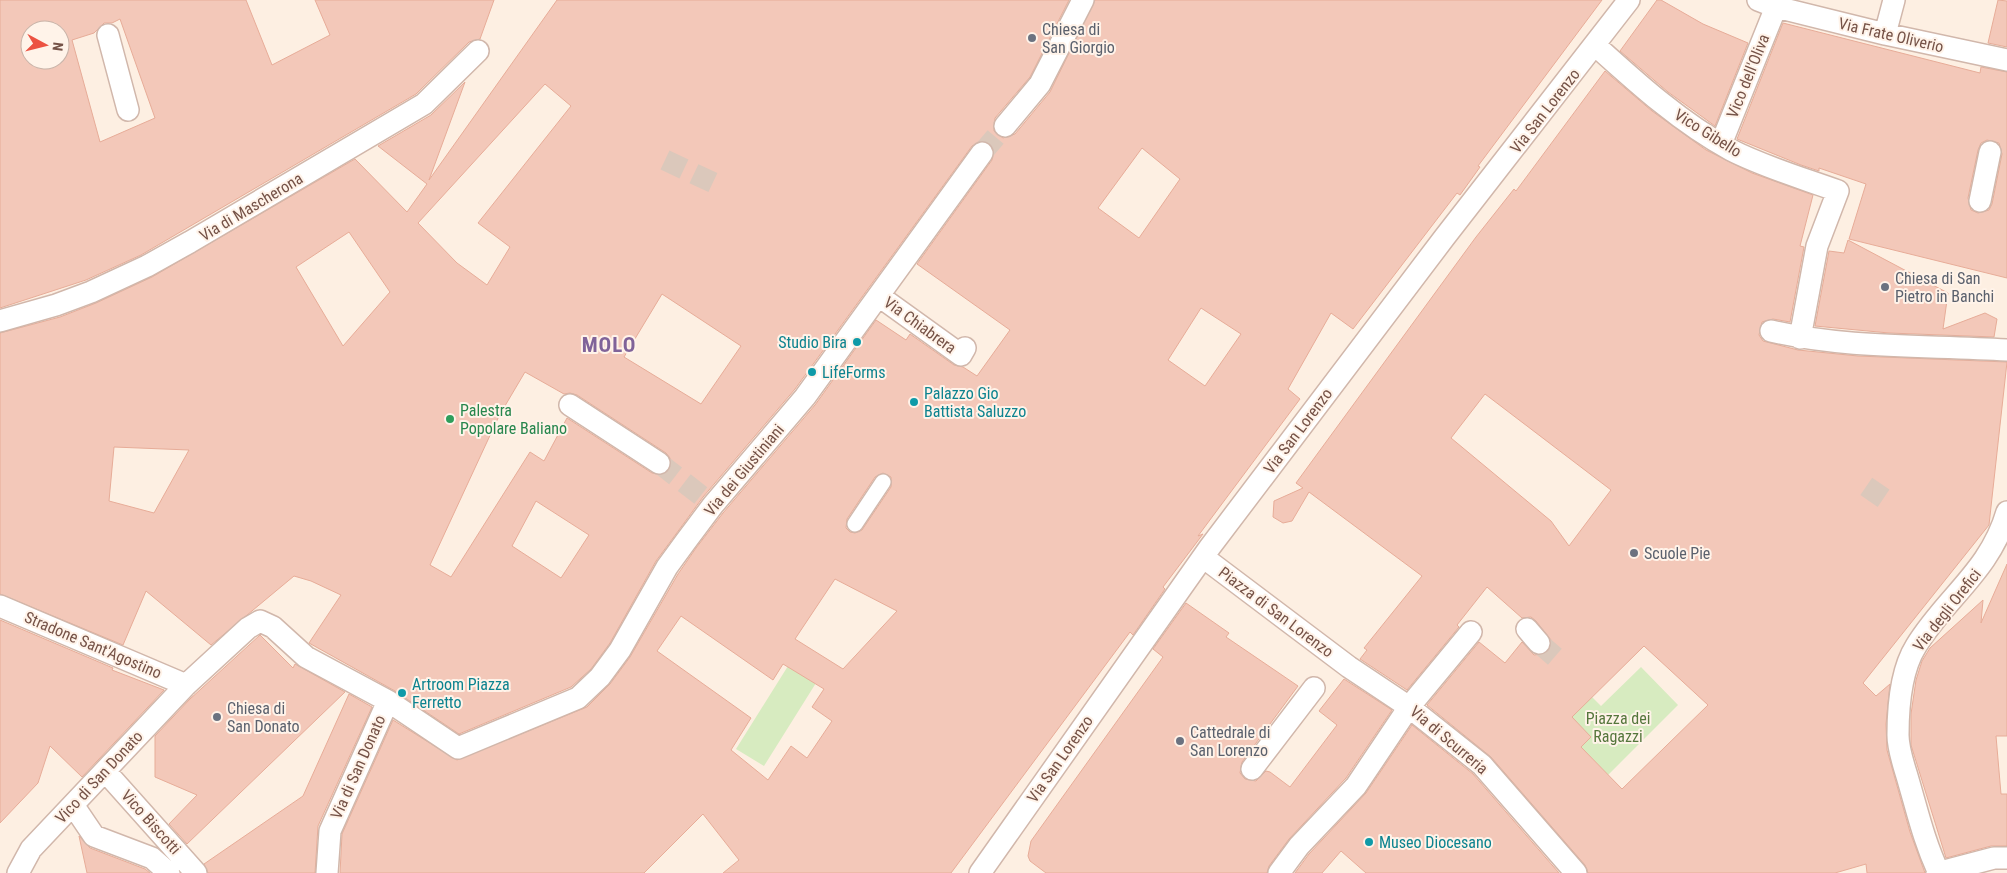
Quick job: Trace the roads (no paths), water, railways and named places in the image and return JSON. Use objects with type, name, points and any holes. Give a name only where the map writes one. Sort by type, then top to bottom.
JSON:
[{"type":"street","points":[[1005,126],[1040,84],[1083,0]]},
{"type":"street","name":"Via San Lorenzo","points":[[980,873],[1203,557],[1444,238],[1629,0]]},
{"type":"street","points":[[1885,34],[1894,0]]},
{"type":"street","name":"Via Frate Oliverio","points":[[1767,4],[1885,34],[2007,60]]},
{"type":"street","name":"Vico dell'Oliva","points":[[1721,144],[1767,4]]},
{"type":"street","points":[[108,35],[128,110]]},
{"type":"street","name":"Vico Gibello","points":[[1595,45],[1652,96],[1721,144],[1752,159],[1838,190],[1819,240],[1800,338]]},
{"type":"street","name":"Via di Mascherona","points":[[0,320],[56,305],[91,292],[147,266],[190,242],[424,104],[478,52]]},
{"type":"street","points":[[1980,201],[1990,152]]},
{"type":"street","name":"Via dei Giustiniani","points":[[388,701],[458,748],[578,698],[590,688],[620,650],[667,567],[686,541],[713,505],[805,397],[982,153]]},
{"type":"street","name":"Via Chiabrera","points":[[879,296],[963,352]]},
{"type":"street","points":[[1771,331],[1800,338],[1918,348],[1943,347],[2007,350]]},
{"type":"street","points":[[570,405],[660,463]]},
{"type":"street","name":"Via degli Orefici","points":[[1938,873],[1930,855],[1898,736],[1902,686],[1907,665],[1915,646],[1977,572],[2005,518]]},
{"type":"street","name":"Piazza di San Lorenzo","points":[[1203,557],[1349,667]]},
{"type":"street","name":"Stradone Sant'Agostino","points":[[0,606],[186,685]]},
{"type":"street","name":"Via di San Donato","points":[[186,685],[248,628],[260,621],[273,626],[306,657],[388,701],[330,831],[327,873]]},
{"type":"street","points":[[1280,873],[1299,846],[1356,786],[1409,707],[1471,632]]},
{"type":"street","name":"Via di Scurreria","points":[[1349,667],[1409,707],[1482,765],[1576,873]]},
{"type":"street","name":"Vico di San Donato","points":[[18,873],[31,849],[186,685]]},
{"type":"street","points":[[1252,770],[1314,688]]},
{"type":"street","name":"Vico Biscotti","points":[[105,771],[196,873]]},
{"type":"street","points":[[73,805],[94,836],[152,858],[169,873]]},
{"type":"street","points":[[1938,873],[1994,858],[2007,858]]},
{"type":"lane","points":[[855,524],[883,482]]},
{"type":"tunnel","points":[[982,153],[1005,126]]},
{"type":"tunnel","points":[[665,160],[718,185]]},
{"type":"tunnel","points":[[659,463],[713,505]]},
{"type":"tunnel","points":[[1869,501],[1884,479]]},
{"type":"tunnel","points":[[1539,643],[1562,663]]},
{"type":"place","name":"Chiesa di San Giorgio","points":[[1032,38]]},
{"type":"place","name":"Chiesa di San Pietro in Banchi","points":[[1885,287]]},
{"type":"place","name":"Studio Bira","points":[[857,342]]},
{"type":"place","name":"LifeForms","points":[[812,372]]},
{"type":"place","name":"Palazzo Gio Battista Saluzzo","points":[[914,402]]},
{"type":"place","name":"Palestra Popolare Baliano","points":[[450,419]]},
{"type":"place","name":"Scuole Pie","points":[[1634,553]]},
{"type":"place","name":"Artroom Piazza Ferretto","points":[[402,693]]},
{"type":"place","name":"Chiesa di San Donato","points":[[217,717]]},
{"type":"place","name":"Cattedrale di San Lorenzo","points":[[1180,741]]},
{"type":"place","name":"Museo Diocesano","points":[[1369,842]]},
{"type":"district","name":"MOLO","points":[[609,345]]},
{"type":"park label","name":"Piazza dei Ragazzi","points":[[1618,727]]}]
